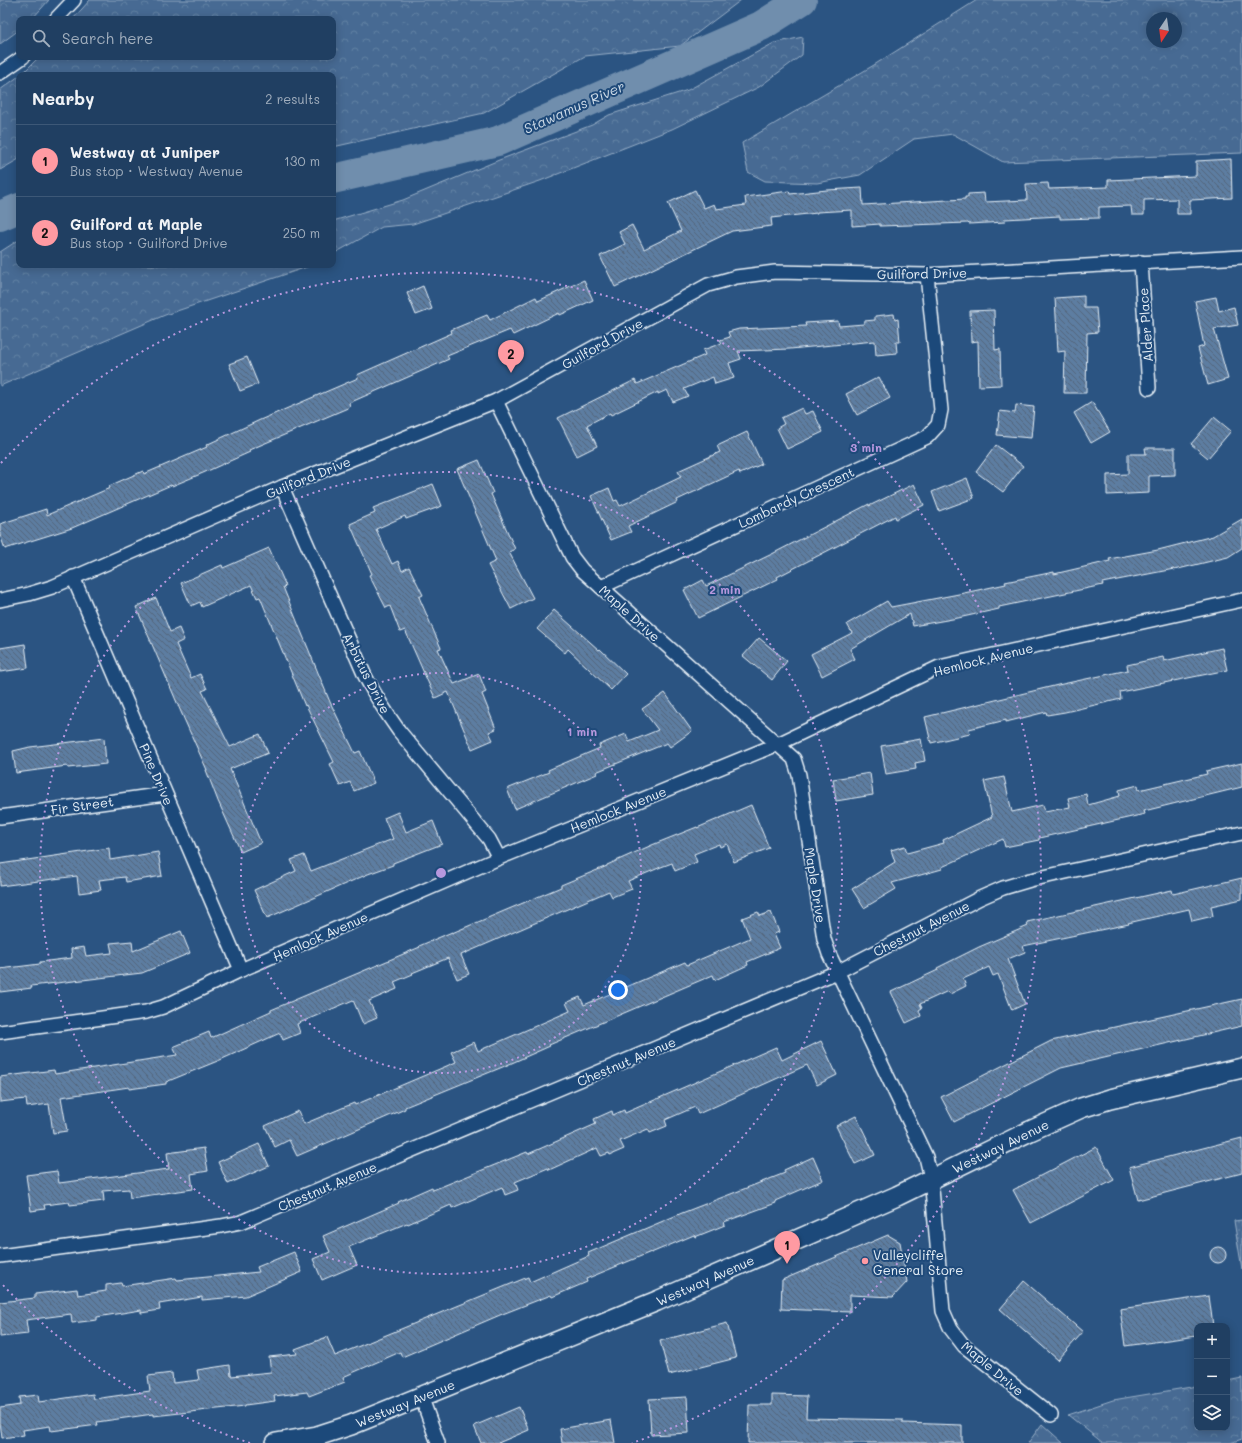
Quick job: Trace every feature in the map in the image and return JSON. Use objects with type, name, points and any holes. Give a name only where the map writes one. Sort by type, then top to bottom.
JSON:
[{"type":"street","points":[[59,16],[74,0]]},
{"type":"street","points":[[0,73],[19,60]]},
{"type":"street","name":"Guilford Drive","points":[[0,600],[29,594],[52,587],[282,487],[496,401],[708,285],[736,277],[775,272],[927,275],[1242,257]]},
{"type":"street","name":"Alder Place","points":[[1141,262],[1149,388]]},
{"type":"street","name":"Lombardy Crescent","points":[[601,587],[927,437],[938,425],[941,410],[927,275]]},
{"type":"street","name":"Maple Drive","points":[[496,401],[572,557],[582,570],[794,759],[799,774],[824,939],[837,972],[926,1157],[931,1178],[943,1311],[951,1329],[964,1346],[1050,1415]]},
{"type":"street","name":"Arbutus Drive","points":[[282,487],[365,676],[386,714],[489,839],[499,858]]},
{"type":"street","name":"Pine Drive","points":[[73,577],[165,794],[242,970]]},
{"type":"street","name":"Hemlock Avenue","points":[[0,1032],[146,1012],[163,1007],[242,970],[499,858],[778,744],[939,667],[1242,600]]},
{"type":"street","name":"Fir Street","points":[[0,817],[165,794]]},
{"type":"street","name":"Chestnut Avenue","points":[[0,1256],[241,1222],[837,972],[980,898],[1003,888],[1030,880],[1242,833]]},
{"type":"street","name":"Westway Avenue","points":[[276,1443],[317,1436],[351,1426],[421,1396],[657,1301],[897,1196],[1030,1130],[1081,1108],[1110,1099],[1242,1068]]},
{"type":"street","points":[[421,1396],[438,1443]]},
{"type":"green space","points":[[0,0],[49,0],[35,16],[16,16],[16,32],[0,44]]},
{"type":"green space","points":[[90,0],[741,0],[680,46],[585,56],[484,113],[336,146],[336,72],[24,72],[36,60],[336,60],[336,16],[76,16]]},
{"type":"green space","points":[[977,0],[1242,0],[1242,153],[1003,162],[953,134],[914,139],[860,175],[817,183],[765,181],[748,172],[742,143],[874,65]]},
{"type":"green space","points":[[803,37],[802,55],[759,87],[672,129],[540,181],[413,224],[382,227],[336,252],[336,220],[403,200],[499,160],[592,125],[609,115],[688,90],[774,43]]},
{"type":"green space","points":[[16,78],[16,161],[0,170],[0,90]]},
{"type":"green space","points":[[16,242],[16,268],[304,268],[165,315],[0,386],[0,252]]},
{"type":"green space","points":[[1242,1220],[1242,1269],[1234,1221]]},
{"type":"green space","points":[[1242,1378],[1242,1439],[1230,1443],[1103,1443],[1068,1415],[1113,1400],[1194,1386],[1194,1431],[1230,1431],[1230,1380]]},
{"type":"green space","points":[[1042,1424],[1063,1443],[1028,1443]]},
{"type":"building","points":[[1231,159],[1232,198],[1190,200],[1190,214],[1177,214],[1177,199],[1144,200],[1144,215],[1132,215],[1131,206],[1099,207],[1099,218],[1060,219],[1060,216],[1005,219],[1005,222],[969,224],[880,226],[880,224],[852,226],[852,210],[817,212],[771,218],[772,226],[732,231],[615,287],[600,256],[625,244],[619,232],[632,225],[644,249],[681,231],[668,203],[695,190],[704,208],[714,204],[716,209],[746,205],[745,197],[789,191],[790,194],[862,188],[863,205],[965,199],[965,197],[968,197],[968,194],[984,193],[985,202],[1027,200],[1026,184],[1048,183],[1049,189],[1108,187],[1108,180],[1196,176],[1196,161]]},
{"type":"building","points":[[584,280],[593,300],[560,315],[559,313],[513,335],[510,330],[447,356],[449,359],[349,403],[350,407],[249,450],[250,452],[203,473],[172,486],[171,485],[72,528],[5,549],[0,535],[0,524],[46,509],[47,515],[110,488],[109,486],[143,471],[144,474],[207,447],[206,445],[260,420],[358,378],[357,375],[452,333],[451,330],[487,315],[490,320],[536,297],[538,301]]},
{"type":"building","points":[[423,286],[432,309],[416,315],[407,293]]},
{"type":"building","points":[[1084,296],[1084,308],[1096,308],[1098,332],[1087,333],[1086,393],[1064,393],[1065,351],[1058,352],[1055,298]]},
{"type":"building","points":[[1216,297],[1219,311],[1234,307],[1238,325],[1214,329],[1228,379],[1208,385],[1198,348],[1204,346],[1195,301]]},
{"type":"building","points":[[994,310],[995,350],[1000,349],[1001,385],[979,386],[978,341],[971,342],[970,311]]},
{"type":"building","points":[[894,314],[895,320],[898,319],[900,342],[896,342],[897,353],[876,355],[875,341],[790,349],[738,351],[741,359],[729,363],[734,378],[715,384],[713,377],[684,389],[688,396],[673,402],[667,390],[658,394],[658,392],[587,425],[597,446],[577,456],[558,418],[635,380],[637,384],[705,355],[703,350],[722,343],[720,340],[730,337],[728,332],[739,329],[806,326],[805,323],[838,321],[839,326],[864,324],[864,321],[875,320],[875,316]]},
{"type":"building","points":[[247,357],[258,384],[240,391],[229,364]]},
{"type":"building","points":[[879,377],[890,398],[857,415],[846,394]]},
{"type":"building","points":[[1092,402],[1110,432],[1091,443],[1074,413]]},
{"type":"building","points":[[1016,405],[1034,407],[1031,438],[997,435],[1000,411],[1015,413]]},
{"type":"building","points":[[802,408],[805,414],[813,411],[823,432],[787,449],[777,428],[784,424],[781,418]]},
{"type":"building","points":[[1214,417],[1231,431],[1208,458],[1191,444]]},
{"type":"building","points":[[747,432],[762,464],[740,474],[739,471],[677,500],[678,502],[628,526],[631,532],[611,540],[591,496],[609,488],[614,501],[617,500],[620,506],[681,477],[678,471],[720,452],[717,446]]},
{"type":"building","points":[[996,445],[1023,466],[1003,492],[976,472]]},
{"type":"building","points":[[1145,448],[1175,448],[1175,475],[1149,476],[1149,493],[1107,495],[1107,475],[1128,474],[1128,454],[1146,454]]},
{"type":"building","points":[[479,460],[493,493],[491,494],[515,549],[509,552],[533,598],[511,609],[488,565],[496,561],[457,469]]},
{"type":"building","points":[[967,478],[974,498],[939,511],[932,492]]},
{"type":"building","points":[[433,484],[442,506],[406,519],[405,516],[376,529],[392,564],[398,561],[402,571],[409,567],[423,595],[419,597],[441,648],[438,649],[454,684],[479,674],[486,692],[482,694],[496,729],[489,732],[493,740],[472,749],[448,692],[435,698],[405,630],[400,632],[390,606],[386,608],[369,575],[372,574],[350,524],[375,513],[373,508]]},
{"type":"building","points":[[914,484],[924,505],[896,519],[895,516],[777,577],[778,579],[698,618],[684,590],[703,580],[706,586],[869,504],[869,506]]},
{"type":"building","points":[[1242,519],[1242,548],[1228,557],[1174,570],[1102,583],[1103,585],[999,607],[999,609],[958,618],[913,626],[910,614],[850,649],[855,659],[822,676],[811,654],[852,633],[847,624],[887,601],[891,607],[1006,584],[1005,582],[1054,572],[1054,574],[1110,561],[1109,559],[1158,550],[1213,536]]},
{"type":"building","points":[[269,548],[286,586],[283,587],[330,702],[355,753],[360,751],[374,783],[354,791],[350,782],[340,786],[330,764],[334,762],[306,705],[305,706],[260,597],[257,598],[251,585],[202,607],[200,602],[191,606],[181,583],[222,565],[223,568]]},
{"type":"building","points":[[156,598],[170,632],[179,628],[184,640],[176,644],[191,678],[200,674],[207,689],[202,691],[230,747],[260,734],[268,753],[230,769],[261,843],[241,852],[136,607]]},
{"type":"building","points":[[554,610],[599,650],[600,649],[626,674],[611,690],[568,649],[565,653],[537,629]]},
{"type":"building","points":[[759,638],[787,661],[772,680],[743,656]]},
{"type":"building","points":[[25,644],[28,668],[0,672],[0,648]]},
{"type":"building","points":[[1222,648],[1227,670],[1120,692],[1121,699],[1065,712],[1047,715],[1046,712],[969,729],[970,734],[931,743],[925,717],[1128,670],[1127,665],[1163,657],[1164,661]]},
{"type":"building","points":[[665,693],[692,731],[670,747],[667,743],[596,772],[597,774],[515,809],[507,789],[549,772],[548,770],[600,748],[599,745],[626,734],[629,742],[658,730],[642,709]]},
{"type":"building","points":[[104,738],[106,764],[68,768],[67,766],[16,773],[13,751],[30,747]]},
{"type":"building","points":[[921,739],[925,761],[915,763],[916,769],[886,774],[881,746]]},
{"type":"building","points":[[1242,763],[1242,787],[1144,811],[1145,814],[1039,838],[1039,840],[1005,847],[1003,839],[942,867],[942,869],[892,883],[896,889],[864,908],[852,889],[895,862],[891,850],[905,846],[907,853],[944,843],[943,840],[992,817],[984,781],[1004,777],[1012,812],[1043,805],[1045,812],[1070,807],[1068,798],[1086,794],[1088,805],[1120,796],[1119,790],[1138,785],[1139,790],[1207,774],[1206,771]]},
{"type":"building","points":[[870,773],[873,795],[836,801],[833,779]]},
{"type":"building","points":[[751,805],[769,848],[734,862],[727,844],[720,847],[719,844],[694,854],[697,862],[675,871],[672,863],[661,867],[628,881],[632,889],[612,897],[609,891],[461,955],[469,974],[457,979],[448,958],[412,973],[413,974],[394,982],[397,989],[369,1001],[377,1018],[363,1024],[353,1000],[297,1024],[300,1033],[283,1040],[280,1033],[166,1082],[166,1084],[129,1089],[129,1087],[61,1097],[67,1131],[53,1133],[49,1104],[27,1107],[26,1099],[0,1102],[0,1077],[54,1070],[55,1074],[177,1055],[173,1047],[209,1032],[211,1038],[271,1010],[420,947],[419,946],[561,887],[561,885],[652,845]]},
{"type":"building","points":[[398,812],[406,832],[433,821],[442,844],[393,863],[393,865],[368,874],[267,918],[254,890],[296,871],[291,860],[304,855],[311,871],[393,839],[384,818]]},
{"type":"building","points":[[109,848],[110,860],[158,852],[162,876],[126,882],[125,877],[99,880],[101,890],[79,893],[77,876],[0,886],[0,864]]},
{"type":"building","points":[[1242,878],[1242,899],[1211,906],[1213,916],[1192,921],[1189,909],[1128,923],[1129,924],[1023,946],[1025,952],[1008,959],[1025,1004],[1012,1010],[998,974],[993,976],[989,967],[963,979],[966,986],[950,994],[948,991],[920,1004],[922,1008],[919,1010],[921,1016],[906,1023],[891,992],[938,970],[937,968],[979,947],[1028,926],[1027,922],[1172,890],[1173,894]]},
{"type":"building","points":[[758,912],[760,916],[771,912],[779,932],[774,934],[780,948],[747,962],[748,965],[715,980],[713,975],[549,1045],[550,1046],[505,1066],[405,1107],[405,1109],[297,1156],[289,1140],[275,1147],[265,1126],[298,1111],[304,1124],[354,1103],[355,1105],[456,1062],[451,1052],[474,1042],[478,1051],[570,1011],[566,1003],[580,997],[584,1005],[685,962],[687,965],[750,938],[742,918]]},
{"type":"building","points":[[181,931],[190,953],[142,973],[31,986],[32,988],[0,992],[0,969],[72,958],[71,949],[84,947],[86,956],[112,953],[110,943],[132,941],[133,951]]},
{"type":"building","points":[[1242,999],[1242,1026],[1061,1068],[954,1122],[941,1097],[1051,1041]]},
{"type":"building","points":[[821,1041],[837,1075],[817,1085],[807,1065],[698,1114],[695,1107],[665,1120],[667,1126],[650,1133],[648,1129],[620,1141],[624,1149],[610,1155],[609,1153],[601,1156],[597,1148],[549,1170],[548,1168],[515,1182],[518,1190],[505,1195],[502,1187],[452,1208],[451,1205],[349,1247],[357,1265],[322,1280],[313,1259],[330,1252],[323,1236],[432,1187],[433,1190],[527,1152],[528,1154],[596,1124],[594,1119],[612,1111],[613,1115],[624,1110],[625,1113],[776,1047],[782,1060]]},
{"type":"building","points":[[856,1116],[875,1155],[855,1164],[836,1126]]},
{"type":"building","points":[[1242,1138],[1242,1173],[1138,1200],[1129,1167]]},
{"type":"building","points":[[259,1144],[269,1166],[228,1184],[218,1162]]},
{"type":"building","points":[[1096,1147],[1114,1180],[1031,1223],[1013,1190]]},
{"type":"building","points":[[204,1148],[208,1171],[191,1174],[193,1189],[130,1198],[129,1189],[103,1191],[104,1201],[70,1205],[69,1202],[44,1205],[45,1209],[31,1211],[26,1175],[57,1171],[59,1183],[169,1169],[167,1153]]},
{"type":"building","points":[[813,1157],[823,1180],[775,1201],[776,1203],[724,1222],[725,1225],[695,1237],[694,1235],[651,1252],[586,1279],[587,1282],[552,1297],[551,1295],[500,1315],[402,1357],[400,1352],[343,1377],[345,1382],[309,1396],[307,1392],[274,1396],[275,1401],[245,1406],[153,1416],[153,1414],[97,1422],[98,1425],[51,1431],[50,1426],[23,1430],[24,1435],[2,1438],[0,1408],[20,1405],[19,1397],[38,1395],[39,1402],[93,1394],[94,1399],[150,1391],[148,1376],[172,1373],[173,1383],[199,1380],[197,1370],[230,1365],[231,1376],[271,1372],[269,1357],[297,1354],[295,1349],[327,1337],[335,1356],[528,1277],[530,1282],[589,1256],[588,1253],[682,1213],[785,1173],[784,1170]]},
{"type":"building","name":"Valleycliffe General Store","points":[[888,1235],[900,1242],[907,1282],[893,1297],[850,1295],[850,1312],[781,1309],[782,1280]]},
{"type":"building","points":[[1218,1247],[1224,1249],[1226,1255],[1224,1261],[1218,1263],[1212,1261],[1210,1255],[1212,1249]]},
{"type":"building","points":[[294,1252],[302,1272],[246,1296],[202,1300],[202,1297],[159,1304],[160,1310],[141,1313],[141,1310],[97,1317],[97,1320],[72,1323],[71,1314],[26,1320],[28,1334],[0,1337],[0,1302],[35,1298],[35,1294],[77,1289],[78,1295],[106,1291],[106,1285],[121,1283],[122,1286],[176,1278],[177,1280],[259,1272],[257,1267]]},
{"type":"building","points":[[1024,1281],[1083,1332],[1058,1360],[1000,1309]]},
{"type":"building","points":[[1209,1296],[1213,1323],[1194,1323],[1194,1336],[1125,1346],[1120,1309]]},
{"type":"building","points":[[727,1323],[736,1358],[669,1375],[660,1341]]},
{"type":"building","points":[[772,1395],[807,1396],[806,1418],[903,1420],[903,1423],[962,1425],[962,1443],[748,1443],[749,1405],[772,1405]]},
{"type":"building","points":[[687,1397],[689,1433],[651,1435],[649,1399]]},
{"type":"building","points":[[519,1407],[529,1430],[498,1443],[481,1443],[474,1426]]},
{"type":"building","points":[[611,1420],[615,1443],[562,1443],[560,1429]]},
{"type":"waterway","name":"Stawamus River","points":[[336,178],[498,141],[761,26],[802,0]]},
{"type":"waterway","name":"Stawamus River","points":[[0,216],[16,209]]},
{"type":"place","name":"Guilford at Maple","points":[[511,373]]},
{"type":"place","name":"Valleycliffe General Store","points":[[865,1261]]},
{"type":"place","name":"Westway at Juniper","points":[[787,1264]]}]
